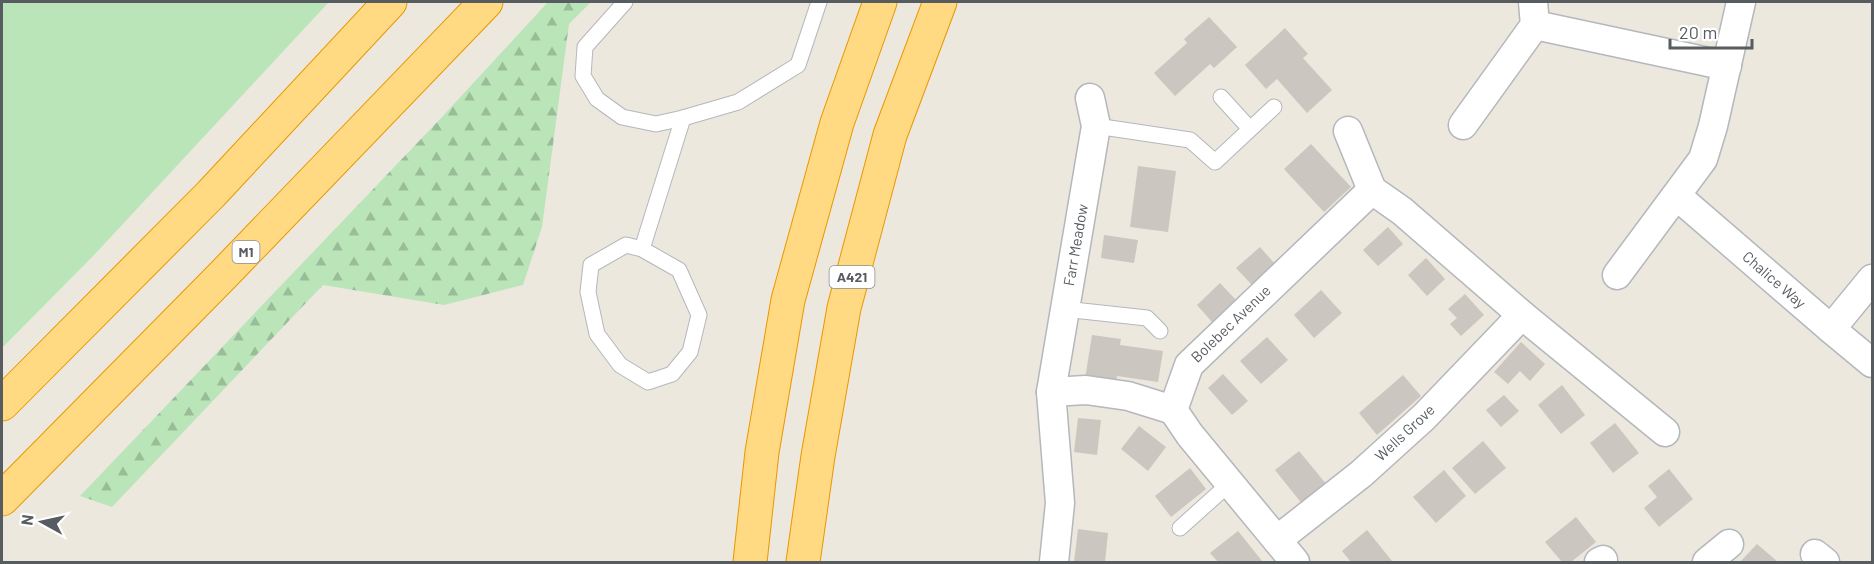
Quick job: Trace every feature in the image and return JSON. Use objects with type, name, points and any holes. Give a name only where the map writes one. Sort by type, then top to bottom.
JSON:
[{"type":"highway","points":[[2,404],[211,194],[390,2]]},
{"type":"highway","name":"M1","points":[[2,499],[234,264],[486,2]]},
{"type":"highway","points":[[750,562],[762,452],[788,300],[837,123],[880,2]]},
{"type":"highway","name":"A421","points":[[803,562],[844,309],[890,135],[940,2]]},
{"type":"street","points":[[1617,276],[1703,159],[1742,2]]},
{"type":"street","points":[[1463,125],[1534,13],[1727,66]]},
{"type":"street","name":"Farr Meadow","points":[[1054,562],[1060,503],[1051,392],[1096,126],[1090,98]]},
{"type":"street","points":[[1348,131],[1371,190],[1402,211],[1521,315],[1665,432]]},
{"type":"street","name":"Bolebec Avenue","points":[[1173,410],[1189,365],[1371,190]]},
{"type":"street","name":"Chalice Way","points":[[1677,196],[1872,363]]},
{"type":"street","points":[[1830,329],[1872,279]]},
{"type":"street","name":"Wells Grove","points":[[1277,540],[1361,474],[1424,417],[1521,315]]},
{"type":"street","points":[[1051,392],[1097,391],[1128,396],[1173,410],[1190,435],[1295,562]]},
{"type":"street","points":[[1707,562],[1729,544]]},
{"type":"lane","points":[[625,2],[585,47],[583,76],[597,99],[622,117],[656,124],[738,102],[798,65],[819,2]]},
{"type":"lane","points":[[1221,97],[1250,129]]},
{"type":"lane","points":[[1096,126],[1190,140],[1215,162],[1274,107]]},
{"type":"lane","points":[[642,249],[682,118]]},
{"type":"lane","points":[[626,245],[642,249],[679,270],[699,315],[690,352],[672,374],[648,381],[620,365],[597,334],[588,292],[591,265],[626,245]]},
{"type":"lane","points":[[1064,309],[1146,318],[1160,332]]},
{"type":"lane","points":[[1180,528],[1230,483]]},
{"type":"green space","points":[[2,2],[329,2],[95,254],[2,348]]},
{"type":"green space","points":[[548,2],[591,2],[569,24],[542,227],[523,285],[444,305],[323,285],[112,507],[80,496],[442,117]]},
{"type":"building","points":[[1209,17],[1237,47],[1214,68],[1210,64],[1175,96],[1154,73],[1187,43],[1184,39]]},
{"type":"building","points":[[1285,28],[1308,54],[1303,58],[1332,90],[1307,113],[1277,79],[1266,89],[1245,65]]},
{"type":"building","points":[[1311,144],[1351,187],[1324,212],[1284,169]]},
{"type":"building","points":[[1138,166],[1176,171],[1168,232],[1130,227]]},
{"type":"building","points":[[1388,227],[1403,244],[1378,266],[1363,250]]},
{"type":"building","points":[[1104,235],[1138,240],[1134,263],[1101,258]]},
{"type":"building","points":[[1260,247],[1275,264],[1252,285],[1236,268]]},
{"type":"building","points":[[1426,258],[1445,279],[1427,296],[1408,275]]},
{"type":"building","points":[[1220,283],[1236,300],[1212,322],[1197,305]]},
{"type":"building","points":[[1321,290],[1342,313],[1314,338],[1294,315]]},
{"type":"building","points":[[1465,294],[1484,315],[1461,336],[1450,324],[1457,318],[1448,309]]},
{"type":"building","points":[[1092,335],[1121,339],[1120,345],[1163,351],[1158,382],[1117,376],[1116,384],[1085,379]]},
{"type":"building","points":[[1267,337],[1288,360],[1261,384],[1240,361]]},
{"type":"building","points":[[1521,342],[1545,364],[1530,381],[1520,371],[1508,384],[1494,372]]},
{"type":"building","points":[[1223,374],[1248,401],[1232,415],[1208,388]]},
{"type":"building","points":[[1403,375],[1421,396],[1377,435],[1359,413]]},
{"type":"building","points":[[1562,385],[1585,415],[1561,434],[1538,405]]},
{"type":"building","points":[[1504,395],[1519,411],[1501,427],[1486,410]]},
{"type":"building","points":[[1078,418],[1101,420],[1097,455],[1074,452]]},
{"type":"building","points":[[1615,423],[1639,453],[1613,473],[1590,443]]},
{"type":"building","points":[[1139,426],[1166,447],[1148,471],[1121,449]]},
{"type":"building","points":[[1483,441],[1506,468],[1475,494],[1452,468]]},
{"type":"building","points":[[1299,451],[1327,485],[1303,505],[1275,470]]},
{"type":"building","points":[[1190,468],[1206,489],[1171,517],[1155,496]]},
{"type":"building","points":[[1669,469],[1693,499],[1659,527],[1644,508],[1657,497],[1648,486]]},
{"type":"building","points":[[1444,470],[1466,496],[1436,523],[1413,497]]},
{"type":"building","points":[[1576,517],[1596,542],[1571,562],[1562,562],[1545,542]]},
{"type":"building","points":[[1078,529],[1108,533],[1105,562],[1074,562]]},
{"type":"building","points":[[1367,530],[1392,561],[1351,562],[1342,551]]},
{"type":"building","points":[[1238,531],[1261,562],[1218,562],[1210,553]]},
{"type":"building","points":[[1757,544],[1778,562],[1740,562]]}]
